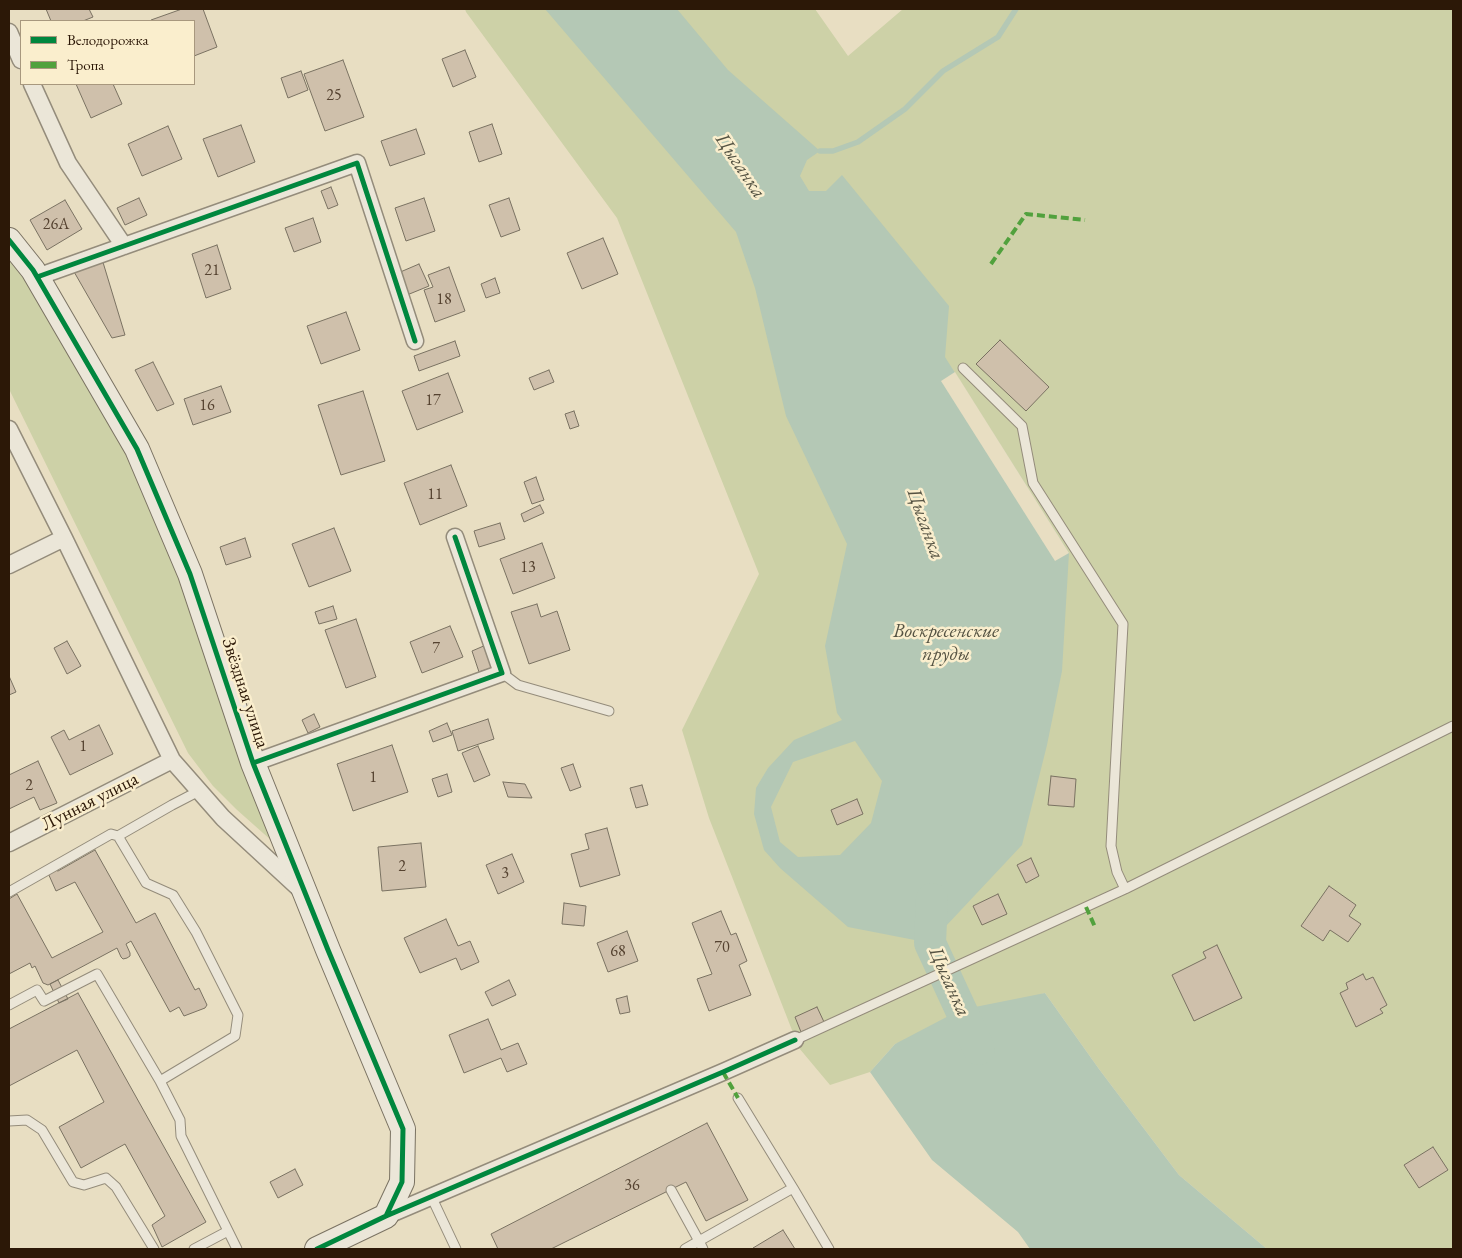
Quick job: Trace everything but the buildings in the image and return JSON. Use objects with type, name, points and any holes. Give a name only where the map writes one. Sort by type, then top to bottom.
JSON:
[{"type":"street","points":[[9,32],[20,58]]},
{"type":"street","points":[[32,85],[68,163],[124,246]]},
{"type":"street","points":[[37,277],[357,162],[415,341]]},
{"type":"street","name":"Звёздная улица","points":[[9,240],[37,277],[137,448],[190,574],[253,763],[305,894],[403,1129],[402,1182],[386,1216]]},
{"type":"street","points":[[9,429],[172,760],[223,818],[305,894]]},
{"type":"street","points":[[253,763],[502,672],[455,537]]},
{"type":"street","points":[[9,565],[64,538]]},
{"type":"street","name":"Лунная улица","points":[[9,843],[172,760]]},
{"type":"street","points":[[317,1249],[431,1196],[795,1040]]},
{"type":"lane","points":[[963,368],[1022,426],[1033,483],[1122,624],[1110,846],[1117,872],[1125,889]]},
{"type":"lane","points":[[502,672],[518,685],[609,711]]},
{"type":"lane","points":[[795,1040],[1125,889],[1453,726]]},
{"type":"lane","points":[[118,836],[199,791]]},
{"type":"lane","points":[[9,892],[111,834],[118,836],[146,883],[173,895],[196,932],[238,1015],[235,1036],[160,1082]]},
{"type":"lane","points":[[9,1006],[37,990],[44,1001],[97,974],[180,1120],[181,1136],[237,1249]]},
{"type":"lane","points":[[738,1098],[829,1249]]},
{"type":"lane","points":[[9,1121],[26,1120],[42,1130],[73,1182],[84,1185],[106,1178],[116,1187],[154,1249]]},
{"type":"lane","points":[[685,1249],[701,1245],[793,1188]]},
{"type":"lane","points":[[671,1190],[701,1245]]},
{"type":"lane","points":[[431,1196],[456,1249]]},
{"type":"lane","points":[[194,1249],[228,1231]]},
{"type":"green space","points":[[465,9],[815,9],[848,56],[903,9],[1453,9],[1453,1249],[1267,1249],[1179,1175],[1099,1069],[1045,993],[895,1044],[870,1072],[830,1085],[799,1048],[709,818],[682,730],[759,574],[617,218]]},
{"type":"green space","points":[[9,252],[53,314],[157,509],[272,841],[213,786],[188,753],[9,389]]},
{"type":"water","name":"Воскресенские пруды","points":[[545,9],[677,9],[728,70],[820,151],[807,160],[800,176],[809,191],[826,191],[842,175],[949,306],[945,357],[1069,553],[1062,671],[1047,745],[1022,845],[930,943],[848,927],[780,868],[764,850],[754,814],[756,788],[768,768],[794,740],[842,720],[837,713],[825,646],[847,544],[786,416],[755,288],[736,232]],"holes":[[[855,741],[882,781],[871,823],[840,855],[798,857],[780,842],[771,807],[793,762]]]},
{"type":"water","points":[[1045,993],[1099,1069],[1179,1175],[1267,1249],[1030,1249],[1018,1232],[932,1160],[870,1072],[895,1044],[960,1010]]},
{"type":"pier","points":[[955,372],[1069,553],[1055,561],[941,381]]},
{"type":"waterway","points":[[820,151],[833,151],[858,142],[905,109],[943,71],[998,37],[1016,9]]},
{"type":"waterway","name":"Цыганка","points":[[932,899],[930,943],[979,1049]]},
{"type":"marked path","points":[[991,264],[1026,214],[1085,220]]},
{"type":"marked path","points":[[1086,907],[1095,927]]},
{"type":"marked path","points":[[723,1072],[738,1098]]},
{"type":"cycle path","points":[[37,277],[357,163],[415,341]]},
{"type":"cycle path","points":[[9,240],[33,270],[137,449],[190,574],[253,763],[328,950],[403,1129],[402,1182],[386,1216],[317,1249]]},
{"type":"cycle path","points":[[253,763],[502,673],[455,537]]},
{"type":"cycle path","points":[[386,1216],[795,1040]]}]
